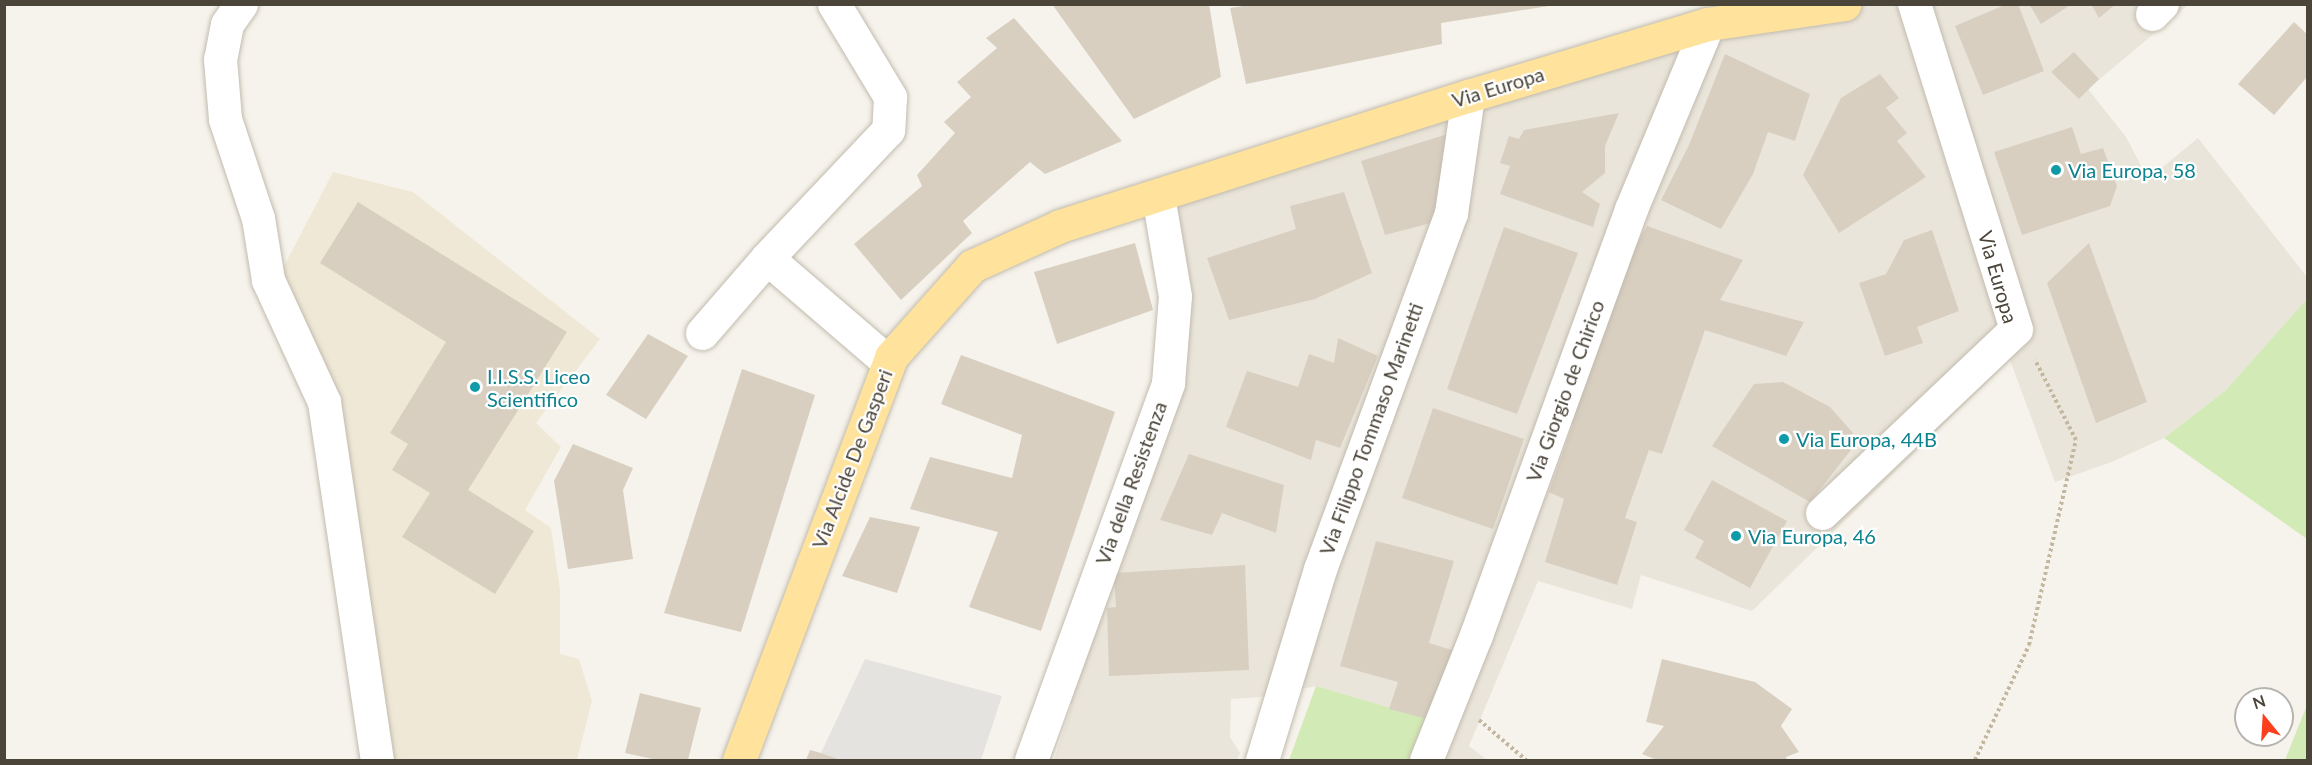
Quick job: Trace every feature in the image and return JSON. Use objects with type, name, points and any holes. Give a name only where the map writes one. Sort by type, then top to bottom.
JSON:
[{"type":"main road","name":"Via Europa","points":[[1158,195],[1468,96],[1708,24],[1845,4]]},
{"type":"main road","name":"Via Alcide De Gasperi","points":[[739,760],[888,362],[972,266],[1060,226],[1158,195]]},
{"type":"street","points":[[241,4],[227,24],[220,58],[225,119],[258,218],[268,280],[324,402],[377,760]]},
{"type":"street","points":[[702,333],[767,258],[888,130],[890,97],[834,4]]},
{"type":"street","name":"Via Europa","points":[[1822,513],[2016,329],[1914,4]]},
{"type":"street","name":"Via Giorgio de Chirico","points":[[1426,760],[1452,696],[1631,209],[1708,24]]},
{"type":"street","name":"Via Filippo Tommaso Marinetti","points":[[1262,760],[1320,569],[1451,213],[1468,96]]},
{"type":"street","name":"Via della Resistenza","points":[[1031,760],[1168,384],[1175,296],[1158,195]]},
{"type":"street","points":[[767,258],[888,362]]},
{"type":"path","points":[[1975,760],[1982,753],[2029,645],[2076,440],[2016,329]]},
{"type":"path","points":[[1452,696],[1526,760]]},
{"type":"shaded area","points":[[1845,4],[2188,5],[2088,89],[2126,137],[2148,179],[2198,138],[2307,277],[2307,299],[2225,391],[2164,438],[2114,461],[2055,482],[2010,360],[1752,611],[1641,575],[1632,609],[1538,581],[1469,746],[1487,760],[1418,760],[1430,720],[1316,686],[1263,697],[1231,699],[1230,737],[1240,753],[1237,760],[1054,760],[1072,704],[1050,703],[1168,383],[1158,195],[1468,96]]},
{"type":"shaded area","points":[[333,172],[413,192],[600,339],[536,423],[561,447],[525,510],[551,528],[560,590],[560,654],[579,659],[592,701],[577,760],[388,760],[281,272]]},
{"type":"shaded area","points":[[865,659],[1002,696],[981,760],[841,760],[821,753]]},
{"type":"green space","points":[[2307,299],[2307,539],[2164,438],[2225,391]]},
{"type":"green space","points":[[1316,686],[1431,720],[1418,760],[1289,760]]},
{"type":"green space","points":[[2307,705],[2307,760],[2285,760],[2290,747],[2294,747],[2294,738]]},
{"type":"building","points":[[1052,4],[1209,4],[1221,77],[1134,119]]},
{"type":"building","points":[[1256,4],[1549,4],[1549,6],[1441,23],[1442,44],[1246,84],[1230,8]]},
{"type":"building","points":[[2007,4],[2018,4],[2044,71],[1983,95],[1955,26]]},
{"type":"building","points":[[2029,4],[2072,4],[2041,24]]},
{"type":"building","points":[[2091,4],[2116,4],[2099,18]]},
{"type":"building","points":[[1014,18],[1122,141],[1045,174],[1030,162],[963,221],[972,233],[901,300],[854,244],[922,186],[917,175],[955,133],[944,122],[971,97],[957,82],[997,48],[986,38]]},
{"type":"building","points":[[2294,22],[2307,34],[2307,77],[2274,115],[2238,84]]},
{"type":"building","points":[[2074,52],[2099,79],[2079,99],[2051,72]]},
{"type":"building","points":[[1725,54],[1810,94],[1795,141],[1768,132],[1753,174],[1721,229],[1661,200],[1689,145]]},
{"type":"building","points":[[1880,74],[1899,98],[1886,108],[1907,133],[1897,141],[1926,177],[1839,233],[1803,175],[1841,98]]},
{"type":"building","points":[[1619,113],[1605,146],[1605,173],[1582,192],[1600,204],[1593,227],[1500,194],[1510,166],[1500,163],[1509,136],[1519,139],[1524,130]]},
{"type":"building","name":"Via Europa, 58","points":[[2072,127],[2081,154],[2103,148],[2117,186],[2110,206],[2022,235],[1994,152]]},
{"type":"building","points":[[1451,133],[1435,222],[1385,235],[1361,161]]},
{"type":"building","points":[[1344,192],[1372,273],[1315,299],[1229,320],[1207,258],[1296,229],[1290,206]]},
{"type":"building","name":"I.I.S.S. Liceo Scientifico","points":[[358,202],[567,332],[468,490],[534,531],[495,594],[402,537],[430,493],[392,470],[408,444],[390,433],[446,342],[320,263]]},
{"type":"building","points":[[1647,226],[1743,260],[1720,300],[1804,322],[1786,356],[1705,330],[1662,454],[1649,450],[1629,506],[1625,518],[1637,522],[1617,585],[1545,562],[1564,499],[1549,492],[1573,424],[1564,422],[1607,296]]},
{"type":"building","points":[[1504,227],[1578,253],[1517,414],[1447,389]]},
{"type":"building","points":[[1932,230],[1959,311],[1917,327],[1923,343],[1885,356],[1859,283],[1886,274],[1904,240]]},
{"type":"building","points":[[1135,243],[1153,310],[1057,344],[1034,272]]},
{"type":"building","points":[[2089,243],[2147,402],[2096,423],[2047,283]]},
{"type":"building","points":[[648,334],[688,356],[646,419],[606,395]]},
{"type":"building","points":[[1338,338],[1378,356],[1340,448],[1316,440],[1311,460],[1226,427],[1247,371],[1298,387],[1309,354],[1334,363]]},
{"type":"building","points":[[961,355],[1115,412],[1041,631],[969,607],[998,532],[910,509],[930,457],[1012,478],[1022,435],[941,404]]},
{"type":"building","points":[[742,369],[815,395],[741,632],[664,613]]},
{"type":"building","name":"Via Europa, 44B","points":[[1783,382],[1830,407],[1853,433],[1851,450],[1810,502],[1712,446],[1754,384]]},
{"type":"building","points":[[1433,408],[1524,439],[1493,529],[1402,498]]},
{"type":"building","points":[[573,444],[633,468],[623,490],[633,559],[568,569],[554,481]]},
{"type":"building","points":[[1189,454],[1284,485],[1276,533],[1222,513],[1212,535],[1160,520]]},
{"type":"building","name":"Via Europa, 46","points":[[1712,480],[1787,521],[1750,588],[1695,558],[1704,541],[1684,530]]},
{"type":"building","points":[[870,517],[920,527],[897,593],[842,576]]},
{"type":"building","points":[[1376,541],[1454,561],[1429,643],[1455,651],[1431,720],[1389,709],[1398,682],[1340,666]]},
{"type":"building","points":[[1245,565],[1249,670],[1109,676],[1107,608],[1116,607],[1114,573]]},
{"type":"building","points":[[1662,659],[1755,682],[1792,709],[1781,726],[1799,752],[1786,757],[1787,760],[1657,760],[1642,754],[1664,726],[1646,722]]},
{"type":"building","points":[[640,693],[701,708],[688,760],[657,760],[625,753]]},
{"type":"building","points":[[810,750],[821,753],[841,760],[806,760]]},
{"type":"place","name":"Via Europa, 58","points":[[2056,170]]},
{"type":"place","name":"I.I.S.S. Liceo Scientifico","points":[[475,387]]},
{"type":"place","name":"Via Europa, 44B","points":[[1784,439]]},
{"type":"place","name":"Via Europa, 46","points":[[1736,536]]}]
